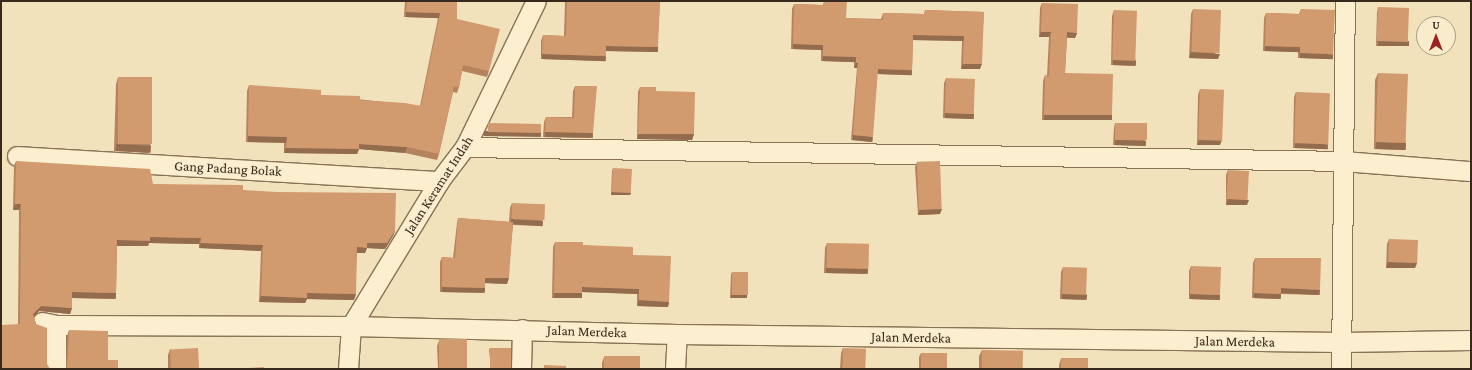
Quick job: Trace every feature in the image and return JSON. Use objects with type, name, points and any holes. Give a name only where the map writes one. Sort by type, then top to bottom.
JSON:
[{"type":"street","name":"Jalan Keramat Indah","points":[[348,369],[351,326],[439,181],[465,147],[536,1]]},
{"type":"street","points":[[1341,369],[1346,1]]},
{"type":"street","points":[[465,147],[1344,161],[1471,171]]},
{"type":"street","name":"Gang Padang Bolak","points":[[17,156],[439,181]]},
{"type":"street","name":"Jalan Merdeka","points":[[56,369],[49,324],[351,326],[522,329],[676,334],[1341,342],[1471,340]]},
{"type":"street","points":[[521,369],[522,329]]},
{"type":"street","points":[[675,369],[676,334]]},
{"type":"building","points":[[407,1],[457,1],[457,19],[500,29],[489,71],[463,65],[459,87],[454,86],[439,154],[407,147],[359,144],[359,149],[286,148],[287,137],[248,136],[249,85],[321,90],[321,95],[360,96],[360,100],[405,103],[421,106],[440,13],[406,12]]},
{"type":"building","points":[[567,1],[660,1],[658,47],[606,46],[606,56],[542,54],[543,35],[566,36]]},
{"type":"building","points":[[824,1],[847,1],[846,18],[883,20],[883,13],[925,14],[925,10],[984,12],[982,64],[963,64],[964,36],[913,35],[912,70],[878,69],[873,137],[853,135],[858,63],[856,63],[856,57],[823,56],[823,45],[793,44],[794,4],[824,5]]},
{"type":"building","points":[[1042,3],[1078,4],[1077,33],[1067,32],[1065,73],[1113,74],[1112,115],[1044,115],[1045,75],[1049,76],[1051,32],[1041,32]]},
{"type":"building","points":[[1378,7],[1409,8],[1408,42],[1377,41]]},
{"type":"building","points":[[1193,9],[1221,10],[1219,53],[1191,52]]},
{"type":"building","points":[[1301,9],[1335,10],[1333,54],[1300,53],[1300,47],[1265,46],[1266,13],[1300,14]]},
{"type":"building","points":[[1114,10],[1137,11],[1135,61],[1112,60]]},
{"type":"building","points":[[1378,73],[1408,74],[1406,143],[1376,142]]},
{"type":"building","points":[[118,77],[152,77],[152,144],[118,144]]},
{"type":"building","points":[[946,78],[975,79],[974,114],[945,113]]},
{"type":"building","points":[[575,86],[597,86],[593,133],[545,132],[546,117],[574,118]]},
{"type":"building","points":[[640,87],[656,87],[656,91],[695,92],[694,134],[638,134]]},
{"type":"building","points":[[1200,89],[1224,90],[1222,141],[1198,140]]},
{"type":"building","points":[[1296,92],[1330,93],[1328,144],[1294,143]]},
{"type":"building","points":[[488,123],[541,124],[541,133],[488,132]]},
{"type":"building","points":[[1115,123],[1147,123],[1147,140],[1115,140]]},
{"type":"building","points":[[16,161],[150,169],[153,184],[243,185],[243,190],[277,192],[396,193],[395,231],[387,243],[367,243],[367,248],[357,247],[356,294],[307,293],[307,298],[261,296],[263,245],[201,243],[201,238],[150,237],[150,241],[117,240],[116,293],[72,292],[72,308],[41,306],[33,314],[36,324],[47,328],[47,364],[50,369],[1,369],[1,325],[20,324],[21,204],[15,204]]},
{"type":"building","points":[[940,161],[942,209],[919,210],[917,162]]},
{"type":"building","points":[[613,168],[632,169],[631,193],[612,192]]},
{"type":"building","points":[[1228,170],[1249,171],[1247,200],[1226,199]]},
{"type":"building","points":[[512,203],[545,204],[544,220],[511,219]]},
{"type":"building","points":[[458,218],[513,222],[509,278],[485,278],[485,288],[442,287],[442,257],[455,258]]},
{"type":"building","points":[[1389,239],[1418,240],[1417,263],[1388,262]]},
{"type":"building","points":[[555,242],[583,242],[583,245],[633,247],[633,255],[671,256],[669,302],[639,300],[639,289],[582,287],[582,293],[554,293]]},
{"type":"building","points":[[827,243],[869,244],[869,269],[827,268]]},
{"type":"building","points":[[1255,258],[1321,258],[1320,290],[1281,288],[1281,294],[1254,293]]},
{"type":"building","points":[[1191,266],[1221,267],[1220,295],[1190,294]]},
{"type":"building","points":[[1063,267],[1087,268],[1086,295],[1062,294]]},
{"type":"building","points":[[732,272],[748,272],[748,295],[732,295]]},
{"type":"building","points":[[69,330],[108,331],[108,360],[118,360],[118,369],[67,369]]},
{"type":"building","points":[[439,339],[467,339],[467,369],[439,369]]},
{"type":"building","points":[[198,348],[199,369],[171,369],[170,349]]},
{"type":"building","points":[[490,348],[511,348],[511,368],[490,368]]},
{"type":"building","points":[[843,348],[866,349],[865,369],[842,369]]},
{"type":"building","points":[[982,350],[1023,351],[1023,369],[982,369]]},
{"type":"building","points":[[921,353],[947,353],[947,369],[921,369]]},
{"type":"building","points":[[604,356],[640,356],[640,369],[604,369]]},
{"type":"building","points":[[1061,358],[1088,358],[1088,369],[1061,369]]},
{"type":"building","points":[[544,365],[566,366],[566,369],[544,369]]},
{"type":"building","points":[[264,367],[264,369],[233,369]]}]
